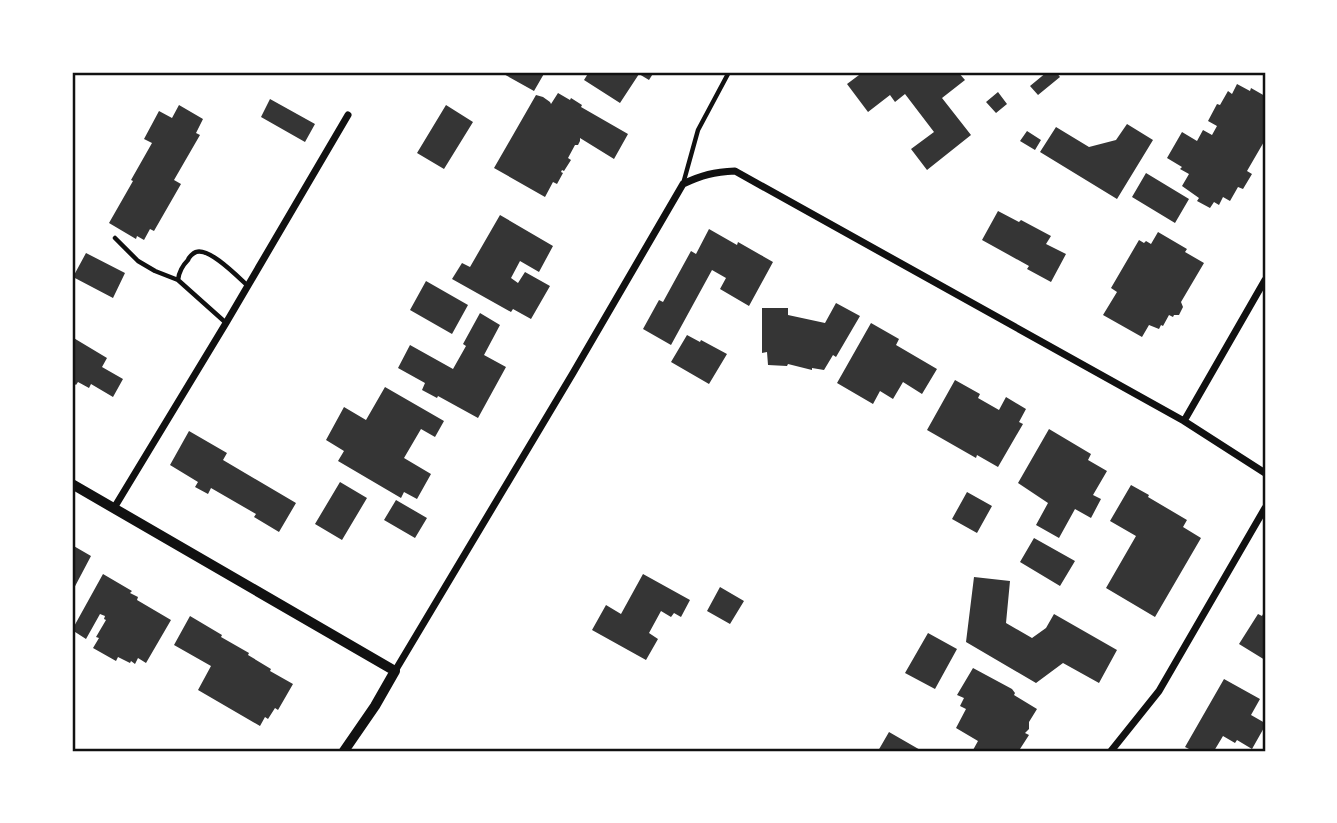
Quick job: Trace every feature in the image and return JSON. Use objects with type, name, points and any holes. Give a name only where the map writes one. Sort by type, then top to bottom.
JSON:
[{"type":"street","points":[[114,508],[348,115]]},
{"type":"street","points":[[344,751],[375,706],[683,184],[700,176],[735,171],[1184,421],[1265,473]]},
{"type":"street","points":[[1184,421],[1265,280]]},
{"type":"street","points":[[72,484],[395,671]]},
{"type":"street","points":[[1111,751],[1160,691],[1265,508]]},
{"type":"lane","points":[[683,184],[698,130],[729,72]]},
{"type":"lane","points":[[115,238],[138,261],[178,280],[226,323]]},
{"type":"lane","points":[[178,280],[186,261],[194,252],[201,251],[212,255],[248,286]]},
{"type":"building","points":[[500,72],[545,72],[534,91]]},
{"type":"building","points":[[589,72],[654,72],[649,80],[639,74],[620,103],[584,80]]},
{"type":"building","points":[[863,72],[958,72],[965,80],[942,98],[971,135],[927,170],[911,149],[934,132],[905,94],[895,102],[890,95],[868,112],[847,84]]},
{"type":"building","points":[[1047,72],[1056,72],[1060,77],[1038,95],[1030,86]]},
{"type":"building","points":[[1237,84],[1265,96],[1265,140],[1247,171],[1252,174],[1243,189],[1238,187],[1230,201],[1223,197],[1219,205],[1214,202],[1210,208],[1197,201],[1199,198],[1182,186],[1189,174],[1167,158],[1182,132],[1197,141],[1203,130],[1212,135],[1217,126],[1208,121],[1217,104],[1220,105],[1228,91],[1232,94]]},
{"type":"building","points":[[998,92],[1007,104],[996,113],[986,102]]},
{"type":"building","points":[[558,93],[570,100],[571,98],[582,105],[581,107],[628,134],[614,159],[580,138],[557,184],[553,182],[545,197],[494,168],[536,95],[551,104]]},
{"type":"building","points":[[270,99],[315,124],[305,142],[261,117]]},
{"type":"building","points":[[179,105],[203,119],[196,133],[200,135],[174,180],[181,184],[154,231],[150,229],[144,240],[137,236],[136,239],[109,223],[152,143],[144,139],[159,111],[172,118]]},
{"type":"building","points":[[446,105],[473,122],[444,169],[417,153]]},
{"type":"building","points":[[1127,124],[1153,140],[1117,199],[1040,152],[1056,127],[1089,147],[1116,140]]},
{"type":"building","points":[[1027,131],[1041,140],[1035,150],[1020,141]]},
{"type":"building","points":[[1146,173],[1189,199],[1175,223],[1132,197]]},
{"type":"building","points":[[998,211],[1051,236],[1046,244],[1066,254],[1051,282],[1027,269],[1029,266],[982,240]]},
{"type":"building","points":[[500,215],[553,246],[539,272],[520,261],[511,278],[518,283],[525,272],[550,286],[531,319],[513,309],[511,312],[452,279],[462,263],[470,267]]},
{"type":"building","points":[[709,229],[773,262],[749,306],[720,289],[726,278],[712,270],[671,345],[643,329],[659,300],[663,302],[691,251],[696,254]]},
{"type":"building","points":[[1158,232],[1187,249],[1185,252],[1204,263],[1181,302],[1183,307],[1179,315],[1169,315],[1159,329],[1149,325],[1142,337],[1103,315],[1117,292],[1111,288],[1139,240],[1151,244]]},
{"type":"building","points":[[86,253],[125,273],[113,298],[73,277]]},
{"type":"building","points":[[426,281],[468,305],[452,334],[410,310]]},
{"type":"building","points":[[836,303],[860,316],[836,357],[833,355],[824,370],[788,364],[768,365],[767,352],[762,353],[762,308],[788,308],[788,315],[825,323]]},
{"type":"building","points":[[480,313],[500,325],[484,355],[506,367],[478,418],[422,390],[425,383],[398,368],[410,345],[453,369]]},
{"type":"building","points":[[871,323],[899,339],[896,345],[937,369],[922,394],[903,382],[893,399],[880,391],[873,404],[837,383]]},
{"type":"building","points":[[687,335],[727,354],[709,384],[671,362]]},
{"type":"building","points":[[72,337],[107,358],[102,367],[123,379],[113,397],[91,384],[89,388],[72,382]]},
{"type":"building","points":[[955,380],[980,394],[978,398],[999,410],[1006,397],[1026,409],[1019,422],[1023,424],[998,467],[977,455],[976,458],[927,430]]},
{"type":"building","points":[[385,387],[444,421],[435,437],[421,429],[404,458],[431,474],[417,499],[404,492],[401,498],[338,461],[344,451],[326,440],[344,407],[366,420]]},
{"type":"building","points":[[1049,429],[1091,454],[1088,460],[1107,471],[1093,495],[1101,499],[1091,518],[1075,509],[1059,538],[1036,525],[1048,503],[1018,483]]},
{"type":"building","points":[[189,431],[227,453],[223,460],[296,503],[279,532],[254,517],[256,514],[211,488],[208,494],[195,487],[198,482],[170,465]]},
{"type":"building","points":[[340,482],[367,498],[342,540],[315,524]]},
{"type":"building","points":[[1131,485],[1187,520],[1183,527],[1201,538],[1155,617],[1106,588],[1136,536],[1110,521]]},
{"type":"building","points":[[967,492],[992,506],[977,533],[952,519]]},
{"type":"building","points":[[396,500],[427,518],[415,538],[384,520]]},
{"type":"building","points":[[1034,538],[1075,561],[1060,586],[1020,562]]},
{"type":"building","points":[[72,545],[91,556],[72,592]]},
{"type":"building","points":[[103,574],[132,591],[130,593],[138,597],[137,600],[171,620],[146,663],[138,658],[135,664],[118,657],[116,661],[93,648],[106,620],[105,616],[100,614],[86,639],[72,630]]},
{"type":"building","points":[[643,574],[690,600],[681,617],[674,613],[671,617],[661,611],[649,633],[658,639],[646,660],[592,630],[606,605],[621,614]]},
{"type":"building","points":[[974,577],[1010,581],[1006,623],[1032,638],[1046,628],[1054,614],[1117,650],[1099,683],[1063,663],[1036,683],[966,642]]},
{"type":"building","points":[[720,587],[744,601],[730,624],[707,611]]},
{"type":"building","points":[[1265,610],[1265,660],[1239,644],[1258,614],[1262,616]]},
{"type":"building","points":[[190,616],[293,684],[278,710],[275,708],[260,726],[198,690],[211,666],[174,645]]},
{"type":"building","points":[[928,633],[957,649],[935,689],[905,673]]},
{"type":"building","points":[[973,668],[1012,689],[1014,695],[1037,709],[1025,733],[1029,735],[1020,749],[1024,751],[975,751],[973,750],[978,741],[956,728],[966,709],[960,706],[964,698],[957,695]]},
{"type":"building","points":[[1224,679],[1260,699],[1251,715],[1265,723],[1265,726],[1252,749],[1223,736],[1214,751],[1193,751],[1185,747]]},
{"type":"building","points":[[889,732],[922,751],[878,751]]}]
